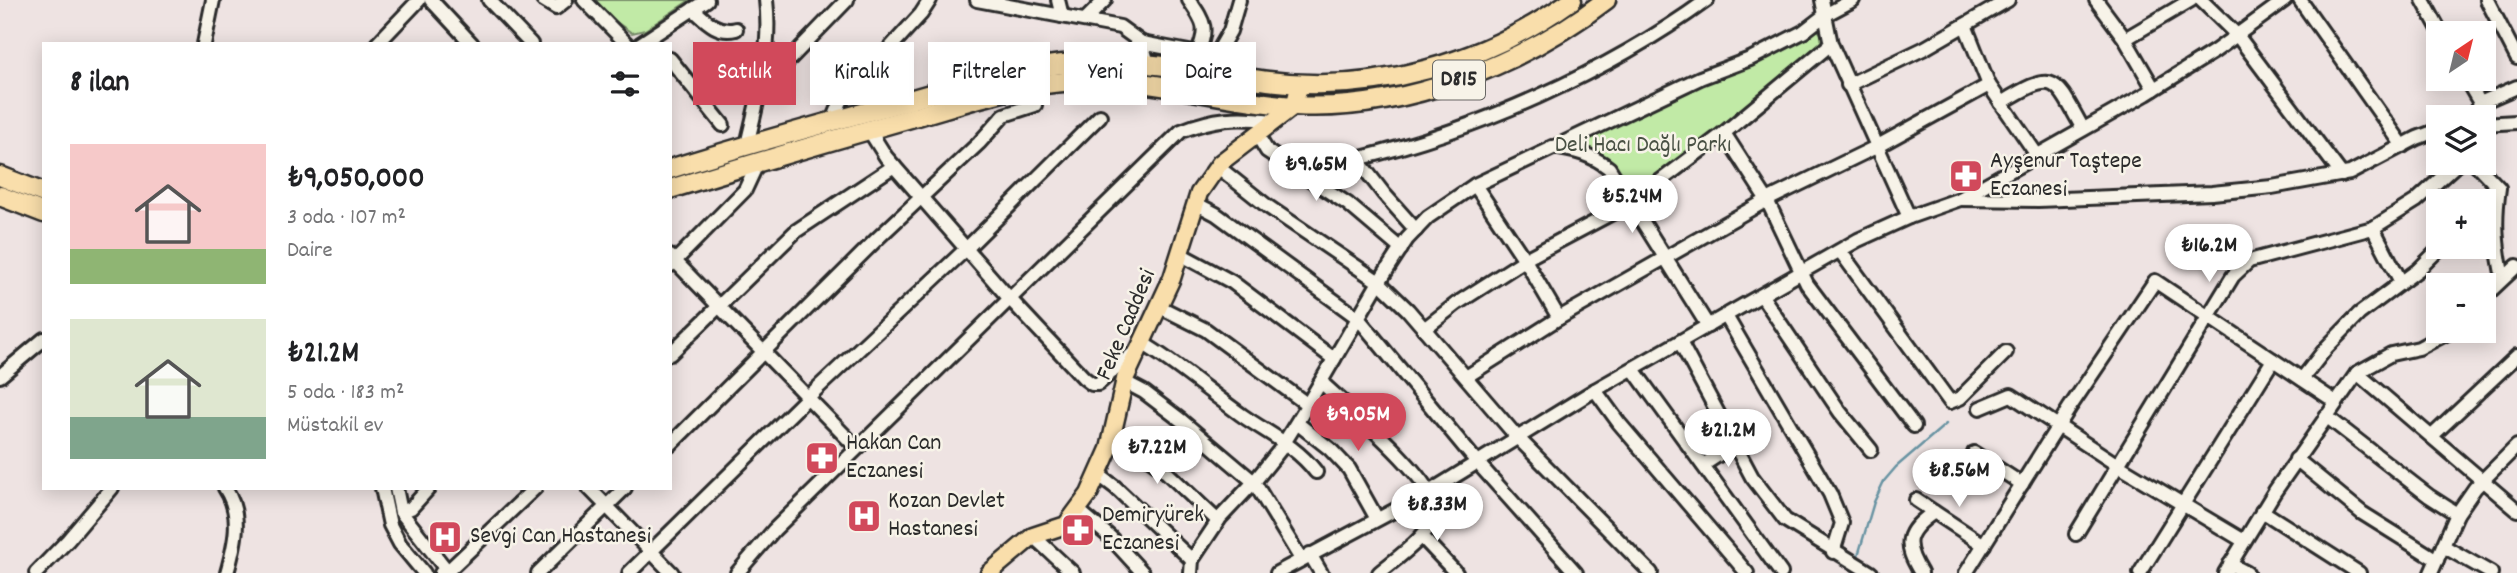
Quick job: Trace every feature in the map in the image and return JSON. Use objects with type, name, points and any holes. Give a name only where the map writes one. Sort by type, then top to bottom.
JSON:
[{"type":"highway","name":"D815","points":[[672,168],[747,145],[1026,69],[1107,61],[1300,84],[1370,82],[1415,74],[1501,41],[1572,0]]},
{"type":"highway","name":"D815","points":[[672,188],[869,130],[1050,83],[1100,80],[1294,106],[1341,104],[1416,92],[1455,82],[1519,55],[1545,41],[1605,0]]},
{"type":"highway","points":[[0,176],[42,192]]},
{"type":"highway","points":[[0,196],[42,212]]},
{"type":"main road","points":[[1294,106],[1300,84]]},
{"type":"main road","name":"Feke Caddesi","points":[[989,573],[1032,536],[1066,525],[1078,510],[1099,475],[1125,382],[1160,307],[1199,192],[1217,166],[1294,106]]},
{"type":"street","points":[[204,42],[213,0]]},
{"type":"street","points":[[379,42],[419,0]]},
{"type":"street","points":[[431,0],[463,41]]},
{"type":"street","points":[[489,0],[529,42]]},
{"type":"street","points":[[543,0],[555,9],[566,0]]},
{"type":"street","points":[[584,0],[625,42]]},
{"type":"street","points":[[657,39],[708,0]]},
{"type":"street","points":[[766,0],[766,42]]},
{"type":"street","points":[[796,53],[847,0]]},
{"type":"street","points":[[833,121],[841,101],[921,14],[930,0]]},
{"type":"street","points":[[977,0],[1120,27],[1141,42]]},
{"type":"street","points":[[1058,0],[1062,16]]},
{"type":"street","points":[[1085,20],[1105,0]]},
{"type":"street","points":[[1189,0],[1201,19],[1206,36],[1203,42]]},
{"type":"street","points":[[1224,42],[1230,31],[1239,0]]},
{"type":"street","points":[[1306,176],[1316,166],[1357,159],[1416,143],[1473,123],[1543,93],[1598,68],[1653,37],[1707,0]]},
{"type":"street","points":[[1822,0],[1831,44],[1909,217]]},
{"type":"street","points":[[1099,475],[1115,487],[1191,566],[1218,521],[1254,482],[1285,441],[1379,282],[1401,249],[1428,217],[1475,185],[1700,78],[1750,59],[1803,32],[1825,15],[1853,0]]},
{"type":"street","points":[[1848,85],[1925,48],[2008,0]]},
{"type":"street","points":[[2096,0],[2125,39],[2154,89]]},
{"type":"street","points":[[2125,39],[2191,0]]},
{"type":"street","points":[[2201,0],[2237,35],[2342,175]]},
{"type":"street","points":[[1277,573],[1429,492],[1595,390],[1840,251],[1909,217],[1960,199],[2154,89],[2285,0]]},
{"type":"street","points":[[2300,0],[2403,146]]},
{"type":"street","points":[[2423,0],[2434,21]]},
{"type":"street","points":[[2487,0],[2517,58]]},
{"type":"street","points":[[693,9],[711,25],[727,32],[736,29]]},
{"type":"street","points":[[1965,26],[1989,85],[2037,155]]},
{"type":"street","points":[[1424,329],[1456,304],[1525,260],[1631,203],[1724,133],[1831,44]]},
{"type":"street","points":[[672,61],[723,125]]},
{"type":"street","points":[[2001,103],[2033,84],[2053,84],[2062,90],[2083,129]]},
{"type":"street","points":[[1466,377],[1559,318],[1767,200],[1876,147],[1989,85]]},
{"type":"street","points":[[2473,91],[2480,103],[2517,87]]},
{"type":"street","points":[[747,145],[756,105]]},
{"type":"street","points":[[672,443],[920,197],[979,143],[1004,115],[1035,106]]},
{"type":"street","points":[[629,573],[1100,116]]},
{"type":"street","points":[[737,573],[774,530],[1181,131],[1205,122],[1241,117],[1272,121]]},
{"type":"street","points":[[2496,125],[2517,122]]},
{"type":"street","points":[[869,130],[920,197],[1010,299],[1092,384],[1098,384],[1140,346],[1204,384],[1242,415],[1285,441],[1305,457],[1316,472]]},
{"type":"street","points":[[1724,133],[1767,200],[1807,284],[1914,426]]},
{"type":"street","points":[[1256,134],[1267,151],[1349,204],[1401,249]]},
{"type":"street","points":[[1960,199],[2038,200],[2212,193],[2272,187],[2350,173],[2426,135]]},
{"type":"street","points":[[1552,147],[1580,151],[1609,168],[1708,326]]},
{"type":"street","points":[[1357,159],[1416,230]]},
{"type":"street","points":[[758,162],[745,190],[672,261],[857,448]]},
{"type":"street","points":[[672,352],[796,230],[894,166]]},
{"type":"street","points":[[1217,166],[1268,206],[1379,282],[1424,329],[1517,437],[1651,573]]},
{"type":"street","points":[[2076,534],[2234,276],[2249,261],[2373,228],[2416,201],[2445,175]]},
{"type":"street","points":[[2487,175],[2499,188],[2495,243],[2503,278]]},
{"type":"street","points":[[1475,185],[1525,260],[1559,318]]},
{"type":"street","points":[[1195,203],[1216,214],[1358,318],[1476,461],[1576,573]]},
{"type":"street","points":[[2373,228],[2401,282]]},
{"type":"street","points":[[1840,251],[1950,402],[1960,398],[2006,352]]},
{"type":"street","points":[[1180,254],[1232,282],[1334,359]]},
{"type":"street","points":[[2302,379],[2327,347],[2359,314],[2429,259]]},
{"type":"street","points":[[2496,285],[2517,266]]},
{"type":"street","points":[[1966,573],[2070,407],[2155,281],[2336,402]]},
{"type":"street","points":[[1762,296],[1840,412],[1871,450]]},
{"type":"street","points":[[1160,307],[1206,330],[1308,405]]},
{"type":"street","points":[[1726,316],[1830,494],[1842,523],[1833,552]]},
{"type":"street","points":[[0,376],[42,341]]},
{"type":"street","points":[[1680,342],[1752,477],[1785,520],[1860,567]]},
{"type":"street","points":[[2247,573],[2228,569],[2296,459],[2357,373],[2391,354],[2428,343]]},
{"type":"street","points":[[2432,436],[2517,356]]},
{"type":"street","points":[[2140,573],[2273,360]]},
{"type":"street","points":[[1633,369],[1781,573]]},
{"type":"street","points":[[2357,373],[2517,510]]},
{"type":"street","points":[[1125,382],[1144,392],[1182,421],[1254,482],[1305,557],[1321,573]]},
{"type":"street","points":[[1321,382],[1406,461],[1429,492],[1436,508],[1422,537],[1388,570]]},
{"type":"street","points":[[1595,390],[1619,424],[1747,573]]},
{"type":"street","points":[[1980,408],[2011,395],[2119,466],[2244,541]]},
{"type":"street","points":[[2326,416],[2429,496],[2457,514]]},
{"type":"street","points":[[1297,423],[1330,449],[1349,469],[1377,519]]},
{"type":"street","points":[[1113,432],[1162,468],[1218,521]]},
{"type":"street","points":[[1703,465],[1734,445]]},
{"type":"street","points":[[2431,573],[2457,514],[2483,480],[2517,446]]},
{"type":"street","points":[[1974,453],[2022,484]]},
{"type":"street","points":[[2296,459],[2362,513],[2437,560]]},
{"type":"street","points":[[36,573],[110,490]]},
{"type":"street","points":[[226,490],[236,514],[237,528],[227,573]]},
{"type":"street","points":[[382,490],[390,525],[400,544],[424,573]]},
{"type":"street","points":[[396,490],[401,512],[445,572],[534,490]]},
{"type":"street","points":[[401,512],[411,508],[427,490]]},
{"type":"street","points":[[591,490],[672,573]]},
{"type":"street","points":[[538,573],[623,490]]},
{"type":"street","points":[[1916,500],[1984,545]]},
{"type":"street","points":[[1078,510],[1110,537],[1143,573]]},
{"type":"street","points":[[2262,511],[2359,573]]},
{"type":"street","points":[[1922,573],[1908,551],[1909,544],[1921,521],[1934,512]]},
{"type":"street","points":[[1032,536],[1073,573]]},
{"type":"street","points":[[1422,537],[1456,573]]},
{"type":"street","points":[[2443,546],[2491,573]]},
{"type":"green space","points":[[594,0],[690,0],[645,30],[632,33],[605,14]]},
{"type":"green space","name":"Deli Hacı Dağlı Parkı","points":[[1818,30],[1823,36],[1818,48],[1729,124],[1641,187],[1632,190],[1627,187],[1572,144],[1670,96],[1801,40]]},
{"type":"green space","points":[[1147,72],[1161,74],[1161,78],[1148,76]]},
{"type":"green space","points":[[1064,73],[1064,85],[1050,88],[1050,75]]},
{"type":"green space","points":[[1256,87],[1276,90],[1274,96],[1256,93]]},
{"type":"green space","points":[[928,101],[928,105],[982,105],[672,182],[672,174]]},
{"type":"waterway","points":[[1857,559],[1874,502],[1884,481],[1896,467],[1946,424]]},
{"type":"place","name":"Ayşenur Taştepe Eczanesi","points":[[1966,176]]},
{"type":"place","name":"Hakan Can Eczanesi","points":[[822,458]]},
{"type":"place","name":"Kozan Devlet Hastanesi","points":[[864,516]]},
{"type":"place","name":"Demiryürek Eczanesi","points":[[1078,530]]},
{"type":"place","name":"Sevgi Can Hastanesi","points":[[445,537]]}]
